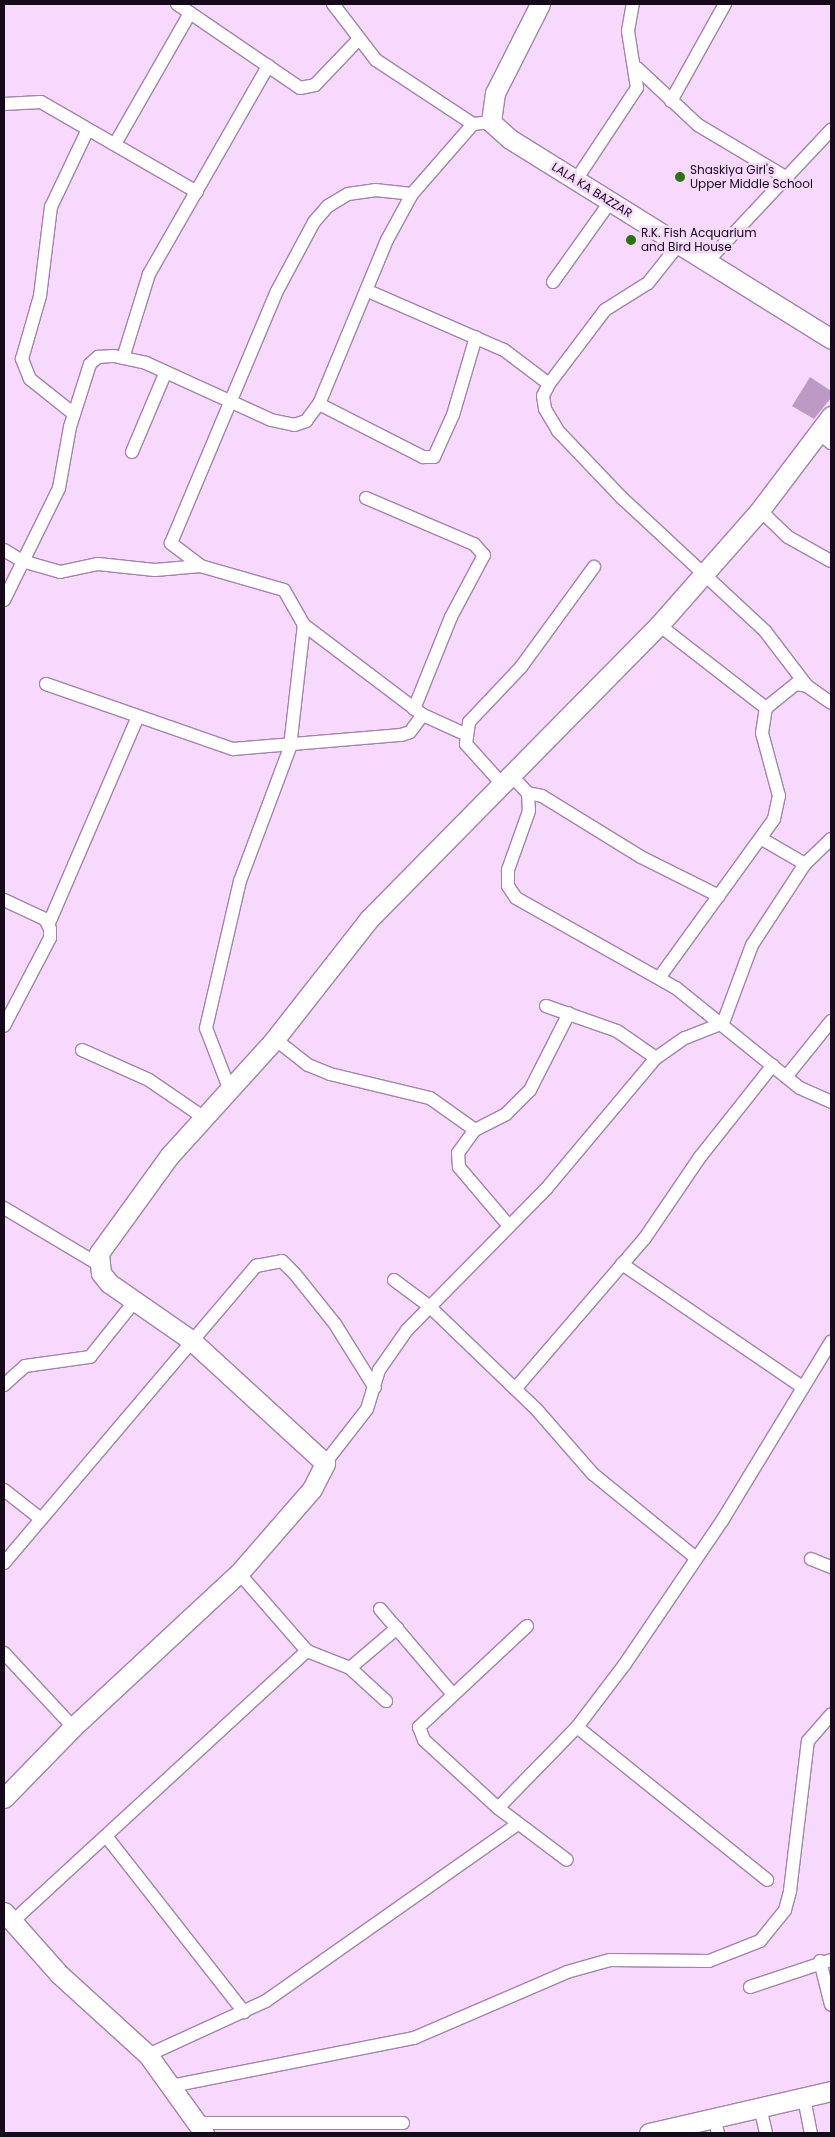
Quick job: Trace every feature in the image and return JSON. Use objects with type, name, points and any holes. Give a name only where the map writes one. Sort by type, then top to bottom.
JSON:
[{"type":"street","points":[[177,4],[300,88],[315,85],[358,40]]},
{"type":"street","points":[[335,4],[358,40],[376,60],[482,123]]},
{"type":"street","points":[[4,600],[59,488],[74,414],[90,364],[98,356],[123,358],[146,363],[232,406],[294,425],[306,420],[320,404],[368,291],[387,240],[412,194],[482,123],[540,4]]},
{"type":"street","points":[[576,180],[637,88],[637,68],[628,31],[633,4]]},
{"type":"street","points":[[671,101],[725,4]]},
{"type":"street","points":[[115,144],[190,13]]},
{"type":"street","points":[[123,358],[149,274],[268,66]]},
{"type":"street","points":[[637,68],[671,101],[722,143],[787,178]]},
{"type":"street","points":[[4,104],[40,102],[197,192]]},
{"type":"street","name":"LALA KA BAZZAR","points":[[482,123],[831,339]]},
{"type":"street","points":[[74,414],[30,379],[22,359],[40,296],[51,207],[88,129]]},
{"type":"street","points":[[706,263],[831,130]]},
{"type":"street","points":[[201,566],[171,543],[232,406],[277,291],[314,222],[328,206],[348,194],[376,190],[412,194]]},
{"type":"street","points":[[554,282],[610,202]]},
{"type":"street","points":[[679,244],[648,283],[605,310],[549,384],[543,396],[545,409],[558,431],[785,652],[807,686],[831,703]]},
{"type":"street","points":[[368,291],[476,337],[521,360],[549,384]]},
{"type":"street","points":[[320,404],[423,457],[434,457],[453,415],[476,337]]},
{"type":"street","points":[[132,452],[165,374]]},
{"type":"street","points":[[98,1264],[110,1236],[203,1116],[274,1039],[369,919],[659,625],[825,438],[831,416]]},
{"type":"street","points":[[46,684],[233,749],[290,747],[410,732],[451,617],[484,555],[474,544],[366,498]]},
{"type":"street","points":[[760,510],[788,537],[831,561]]},
{"type":"street","points":[[4,550],[22,561],[60,572],[98,564],[156,570],[201,566],[284,590],[304,625],[418,712],[465,734]]},
{"type":"street","points":[[594,567],[521,667],[469,722],[465,734],[471,751],[507,780],[528,793],[542,796],[641,857],[719,896]]},
{"type":"street","points":[[229,1088],[206,1028],[240,881],[290,747],[304,625]]},
{"type":"street","points":[[659,625],[766,708]]},
{"type":"street","points":[[659,978],[762,839],[774,819],[779,796],[762,734],[766,708],[785,688],[807,686]]},
{"type":"street","points":[[4,1026],[50,938],[50,923],[138,716]]},
{"type":"street","points":[[528,793],[529,811],[508,870],[508,886],[516,898],[659,978],[723,1023],[786,1077],[818,1100],[831,1102]]},
{"type":"street","points":[[762,839],[805,864]]},
{"type":"street","points":[[4,1798],[73,1727],[239,1574],[312,1489],[325,1464],[360,1421],[391,1350],[429,1306],[546,1189],[656,1058],[685,1038],[723,1023],[752,945],[805,864],[831,839]]},
{"type":"street","points":[[4,900],[50,923]]},
{"type":"street","points":[[546,1006],[617,1031],[656,1058]]},
{"type":"street","points":[[509,1226],[459,1167],[458,1153],[475,1130],[506,1114],[530,1090],[569,1013]]},
{"type":"street","points":[[786,1077],[831,1021]]},
{"type":"street","points":[[274,1039],[308,1065],[330,1074],[430,1098],[475,1130]]},
{"type":"street","points":[[82,1050],[149,1080],[203,1116]]},
{"type":"street","points":[[515,1389],[622,1264],[772,1065]]},
{"type":"street","points":[[4,1208],[98,1264],[109,1283],[191,1340],[325,1464]]},
{"type":"street","points":[[4,1564],[191,1340],[256,1266],[282,1261],[335,1324],[374,1388]]},
{"type":"street","points":[[622,1264],[802,1387]]},
{"type":"street","points":[[394,1280],[429,1306],[515,1389],[593,1474],[696,1558]]},
{"type":"street","points":[[4,1385],[25,1366],[90,1357],[134,1302]]},
{"type":"street","points":[[498,1808],[577,1727],[696,1558],[831,1342]]},
{"type":"street","points":[[4,1490],[40,1519]]},
{"type":"street","points":[[811,1559],[831,1567]]},
{"type":"street","points":[[239,1574],[307,1651],[350,1668],[386,1701]]},
{"type":"street","points":[[380,1609],[451,1692]]},
{"type":"street","points":[[527,1626],[422,1719],[421,1734],[498,1808],[567,1860]]},
{"type":"street","points":[[350,1668],[397,1628]]},
{"type":"street","points":[[307,1651],[106,1836],[8,1917],[59,1974],[148,2055],[200,2128],[403,2123]]},
{"type":"street","points":[[4,1653],[73,1727]]},
{"type":"street","points":[[171,2086],[414,2038],[566,1972],[610,1960],[709,1961],[760,1941],[785,1910],[790,1891],[808,1741],[831,1715]]},
{"type":"street","points":[[577,1727],[768,1880]]},
{"type":"street","points":[[148,2055],[244,2012],[518,1824]]},
{"type":"street","points":[[106,1836],[244,2012]]},
{"type":"street","points":[[750,1987],[826,1960],[831,2005]]},
{"type":"street","points":[[649,2133],[716,2125],[760,2107],[831,2091]]},
{"type":"street","points":[[804,2098],[812,2133]]},
{"type":"street","points":[[760,2107],[766,2133]]},
{"type":"building","points":[[810,377],[831,391],[831,398],[814,419],[792,406]]},
{"type":"place","name":"Shaskiya Girl's Upper Middle School","points":[[680,177]]},
{"type":"place","name":"R.K. Fish Acquarium and Bird House","points":[[631,240]]}]
